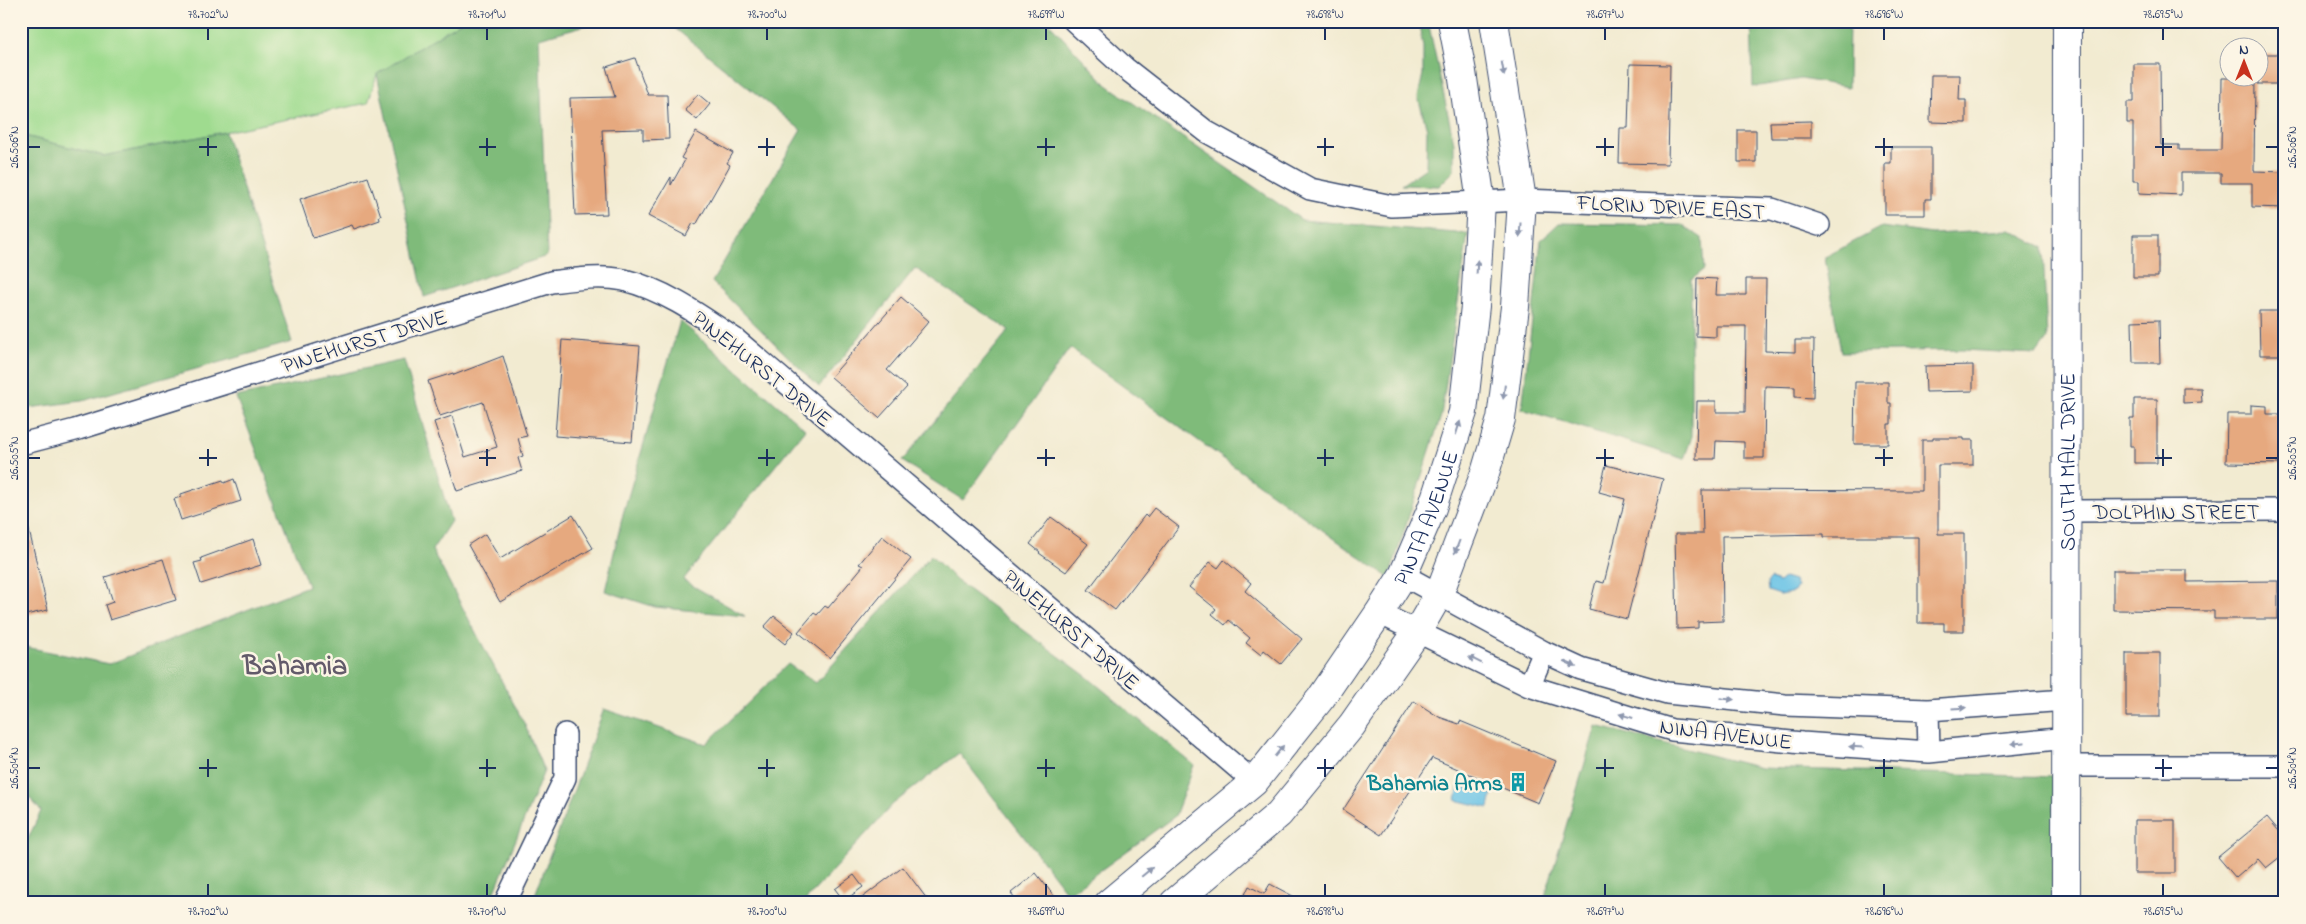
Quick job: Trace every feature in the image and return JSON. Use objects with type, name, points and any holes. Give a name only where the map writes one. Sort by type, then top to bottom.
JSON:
[{"type":"street","name":"FLORIN DRIVE EAST","points":[[1074,21],[1125,68],[1207,132],[1310,189],[1392,206],[1522,200],[1772,209],[1819,224]]},
{"type":"street","name":"PINTA AVENUE","points":[[1117,901],[1254,782],[1321,698],[1379,613],[1403,575],[1432,508],[1463,412],[1475,306],[1481,202],[1462,72],[1452,21]]},
{"type":"street","name":"PINTA AVENUE","points":[[1174,903],[1279,814],[1352,725],[1417,632],[1439,594],[1485,473],[1501,419],[1515,307],[1522,200],[1494,21]]},
{"type":"street","name":"SOUTH MALL DRIVE","points":[[2066,903],[2068,511],[2067,21]]},
{"type":"street","name":"PINEHURST DRIVE","points":[[21,444],[85,427],[551,282],[584,278],[622,280],[643,286],[686,306],[735,339],[1254,782]]},
{"type":"street","name":"DOLPHIN STREET","points":[[2068,511],[2285,510]]},
{"type":"street","name":"NINA AVENUE","points":[[1403,575],[1544,652],[1581,669],[1667,693],[1785,706],[1928,710],[2066,700]]},
{"type":"street","name":"NINA AVENUE","points":[[1379,613],[1529,686],[1672,730],[1802,743],[1928,752],[2066,738]]},
{"type":"street","points":[[1529,686],[1544,652]]},
{"type":"street","points":[[1928,710],[1928,752]]},
{"type":"street","points":[[505,903],[565,778],[565,734]]},
{"type":"street","points":[[2066,766],[2285,766]]},
{"type":"green space","points":[[21,21],[462,21],[377,74],[368,103],[104,156],[21,135]]},
{"type":"green space","points":[[462,21],[601,21],[539,38],[547,256],[424,297],[377,74]]},
{"type":"green space","points":[[666,21],[1047,21],[1107,85],[1302,220],[1468,234],[1441,416],[1389,578],[1070,348],[963,500],[902,461],[1009,330],[915,268],[819,387],[712,282],[801,130]]},
{"type":"green space","points":[[1418,21],[1428,21],[1454,143],[1454,171],[1439,186],[1401,185],[1426,168],[1427,129],[1418,97],[1423,74],[1423,46]]},
{"type":"green space","points":[[1751,21],[1849,21],[1848,87],[1801,79],[1753,87]]},
{"type":"green space","points":[[225,132],[292,342],[82,401],[21,409],[21,135],[104,156]]},
{"type":"green space","points":[[1559,223],[1682,225],[1702,238],[1704,270],[1691,280],[1691,439],[1684,459],[1522,409],[1541,240]]},
{"type":"green space","points":[[1882,227],[1932,234],[2010,230],[2043,247],[2047,339],[2036,354],[1963,350],[1841,352],[1825,257]]},
{"type":"green space","points":[[680,321],[805,429],[683,580],[745,616],[655,607],[605,591],[623,514]]},
{"type":"green space","points":[[404,360],[451,521],[432,550],[524,723],[544,771],[490,903],[21,903],[21,854],[41,811],[21,788],[21,646],[109,664],[308,586],[236,397]]},
{"type":"green space","points":[[931,555],[957,581],[1086,676],[1194,765],[1175,816],[1068,894],[959,753],[893,804],[803,903],[532,903],[604,709],[706,744],[788,664],[816,683]]},
{"type":"green space","points":[[1596,726],[1761,768],[2055,777],[2052,903],[1543,903]]},
{"type":"water","points":[[1784,578],[1794,581],[1797,587],[1794,592],[1780,595],[1768,591],[1767,582],[1770,579],[1779,582]]},
{"type":"water","points":[[1459,786],[1492,794],[1489,808],[1456,800]]},
{"type":"building","points":[[2268,54],[2285,54],[2285,84],[2268,84]]},
{"type":"building","points":[[635,58],[648,95],[667,95],[669,139],[643,140],[643,129],[602,130],[607,214],[575,215],[570,98],[615,97],[606,67]]},
{"type":"building","points":[[1630,64],[1670,65],[1668,164],[1619,163],[1620,128],[1628,128]]},
{"type":"building","points":[[2134,64],[2160,64],[2161,145],[2179,145],[2179,150],[2221,150],[2222,88],[2255,88],[2254,171],[2285,172],[2285,208],[2252,207],[2252,183],[2221,183],[2221,173],[2181,173],[2181,195],[2139,193],[2139,181],[2133,181],[2133,123],[2127,123],[2127,102],[2134,102]]},
{"type":"building","points":[[1931,75],[1960,75],[1959,100],[1966,100],[1966,123],[1930,122]]},
{"type":"building","points":[[698,94],[710,104],[697,120],[685,110]]},
{"type":"building","points":[[1811,121],[1811,138],[1771,138],[1770,122]]},
{"type":"building","points":[[1738,130],[1756,130],[1756,162],[1738,162]]},
{"type":"building","points":[[696,132],[733,153],[727,163],[730,165],[696,225],[693,223],[686,236],[648,216],[671,177],[671,185],[685,160],[681,158]]},
{"type":"building","points":[[1891,147],[1931,147],[1931,199],[1925,199],[1925,215],[1885,215],[1885,163],[1891,163]]},
{"type":"building","points":[[368,177],[381,216],[379,216],[380,220],[354,229],[352,225],[313,238],[300,199]]},
{"type":"building","points":[[2133,235],[2158,235],[2158,277],[2133,277]]},
{"type":"building","points":[[1697,278],[1717,279],[1716,295],[1746,295],[1746,279],[1766,279],[1765,351],[1795,352],[1795,340],[1814,340],[1813,398],[1795,397],[1795,387],[1765,386],[1764,458],[1744,458],[1744,442],[1716,441],[1715,459],[1696,459],[1697,401],[1716,401],[1716,412],[1745,412],[1746,326],[1716,326],[1716,337],[1696,336]]},
{"type":"building","points":[[901,297],[929,321],[887,370],[907,387],[879,418],[831,377]]},
{"type":"building","points":[[2259,311],[2284,311],[2285,355],[2260,355]]},
{"type":"building","points":[[2159,320],[2160,363],[2133,363],[2132,321]]},
{"type":"building","points":[[562,340],[640,346],[632,442],[555,436]]},
{"type":"building","points":[[503,356],[527,436],[518,438],[523,456],[518,458],[522,471],[457,491],[434,422],[452,416],[465,457],[497,447],[483,402],[440,416],[428,381],[453,373],[454,375]]},
{"type":"building","points":[[1973,365],[1973,391],[1926,392],[1925,366]]},
{"type":"building","points":[[1855,382],[1888,382],[1891,424],[1888,424],[1888,444],[1854,444]]},
{"type":"building","points":[[2183,388],[2201,388],[2202,402],[2183,403]]},
{"type":"building","points":[[2134,399],[2157,399],[2157,463],[2134,463],[2134,446],[2130,446],[2130,418],[2134,418]]},
{"type":"building","points":[[2251,405],[2267,406],[2267,414],[2285,414],[2285,464],[2226,463],[2227,414],[2251,414]]},
{"type":"building","points":[[1933,438],[1964,438],[1964,440],[1973,440],[1973,465],[1938,465],[1938,534],[1964,534],[1964,631],[1944,631],[1944,623],[1918,623],[1918,537],[1824,537],[1824,534],[1722,536],[1723,621],[1698,622],[1698,628],[1677,629],[1675,534],[1703,534],[1702,490],[1922,491],[1922,440],[1933,440]]},
{"type":"building","points":[[1606,465],[1663,479],[1627,619],[1589,609],[1596,581],[1604,583],[1625,499],[1599,492]]},
{"type":"building","points":[[234,479],[241,501],[181,520],[174,499],[181,497],[181,494],[223,480],[224,483]]},
{"type":"building","points":[[1154,508],[1179,527],[1115,610],[1088,590],[1145,515],[1147,517]]},
{"type":"building","points":[[573,515],[593,548],[500,602],[468,545],[485,534],[500,559]]},
{"type":"building","points":[[1051,517],[1088,544],[1066,572],[1039,553],[1030,544]]},
{"type":"building","points":[[21,522],[27,522],[48,610],[21,616]]},
{"type":"building","points":[[882,536],[911,559],[830,658],[798,632],[814,613],[817,615],[825,606],[828,608],[863,566],[859,564]]},
{"type":"building","points":[[253,539],[261,565],[201,584],[194,563],[202,561],[201,558]]},
{"type":"building","points":[[163,559],[176,600],[110,620],[105,605],[113,602],[105,577]]},
{"type":"building","points":[[1224,560],[1251,583],[1245,591],[1302,639],[1281,664],[1264,650],[1261,655],[1246,643],[1250,638],[1229,620],[1225,625],[1212,614],[1216,609],[1189,587],[1210,562],[1218,568]]},
{"type":"building","points":[[2113,570],[2187,570],[2187,582],[2278,581],[2278,619],[2214,619],[2214,611],[2113,610]]},
{"type":"building","points":[[774,616],[794,632],[785,644],[764,627]]},
{"type":"building","points":[[2126,653],[2160,653],[2160,717],[2126,717]]},
{"type":"building","name":"Bahamia Arms","points":[[1414,701],[1439,717],[1459,724],[1460,721],[1556,761],[1538,803],[1432,758],[1381,835],[1343,810]]},
{"type":"building","points":[[2267,817],[2285,838],[2285,853],[2266,868],[2258,859],[2236,878],[2218,857]]},
{"type":"building","points":[[2134,820],[2175,820],[2175,873],[2134,873]]},
{"type":"building","points":[[903,867],[930,903],[855,903]]},
{"type":"building","points":[[1036,873],[1054,896],[1046,903],[1019,903],[1011,893]]},
{"type":"building","points":[[854,875],[863,887],[844,901],[835,889]]},
{"type":"building","points":[[1270,884],[1306,903],[1241,903],[1249,886],[1264,894]]},
{"type":"place","name":"Bahamia Arms","points":[[1518,782]]},
{"type":"district","name":"Bahamia","points":[[295,664]]}]
